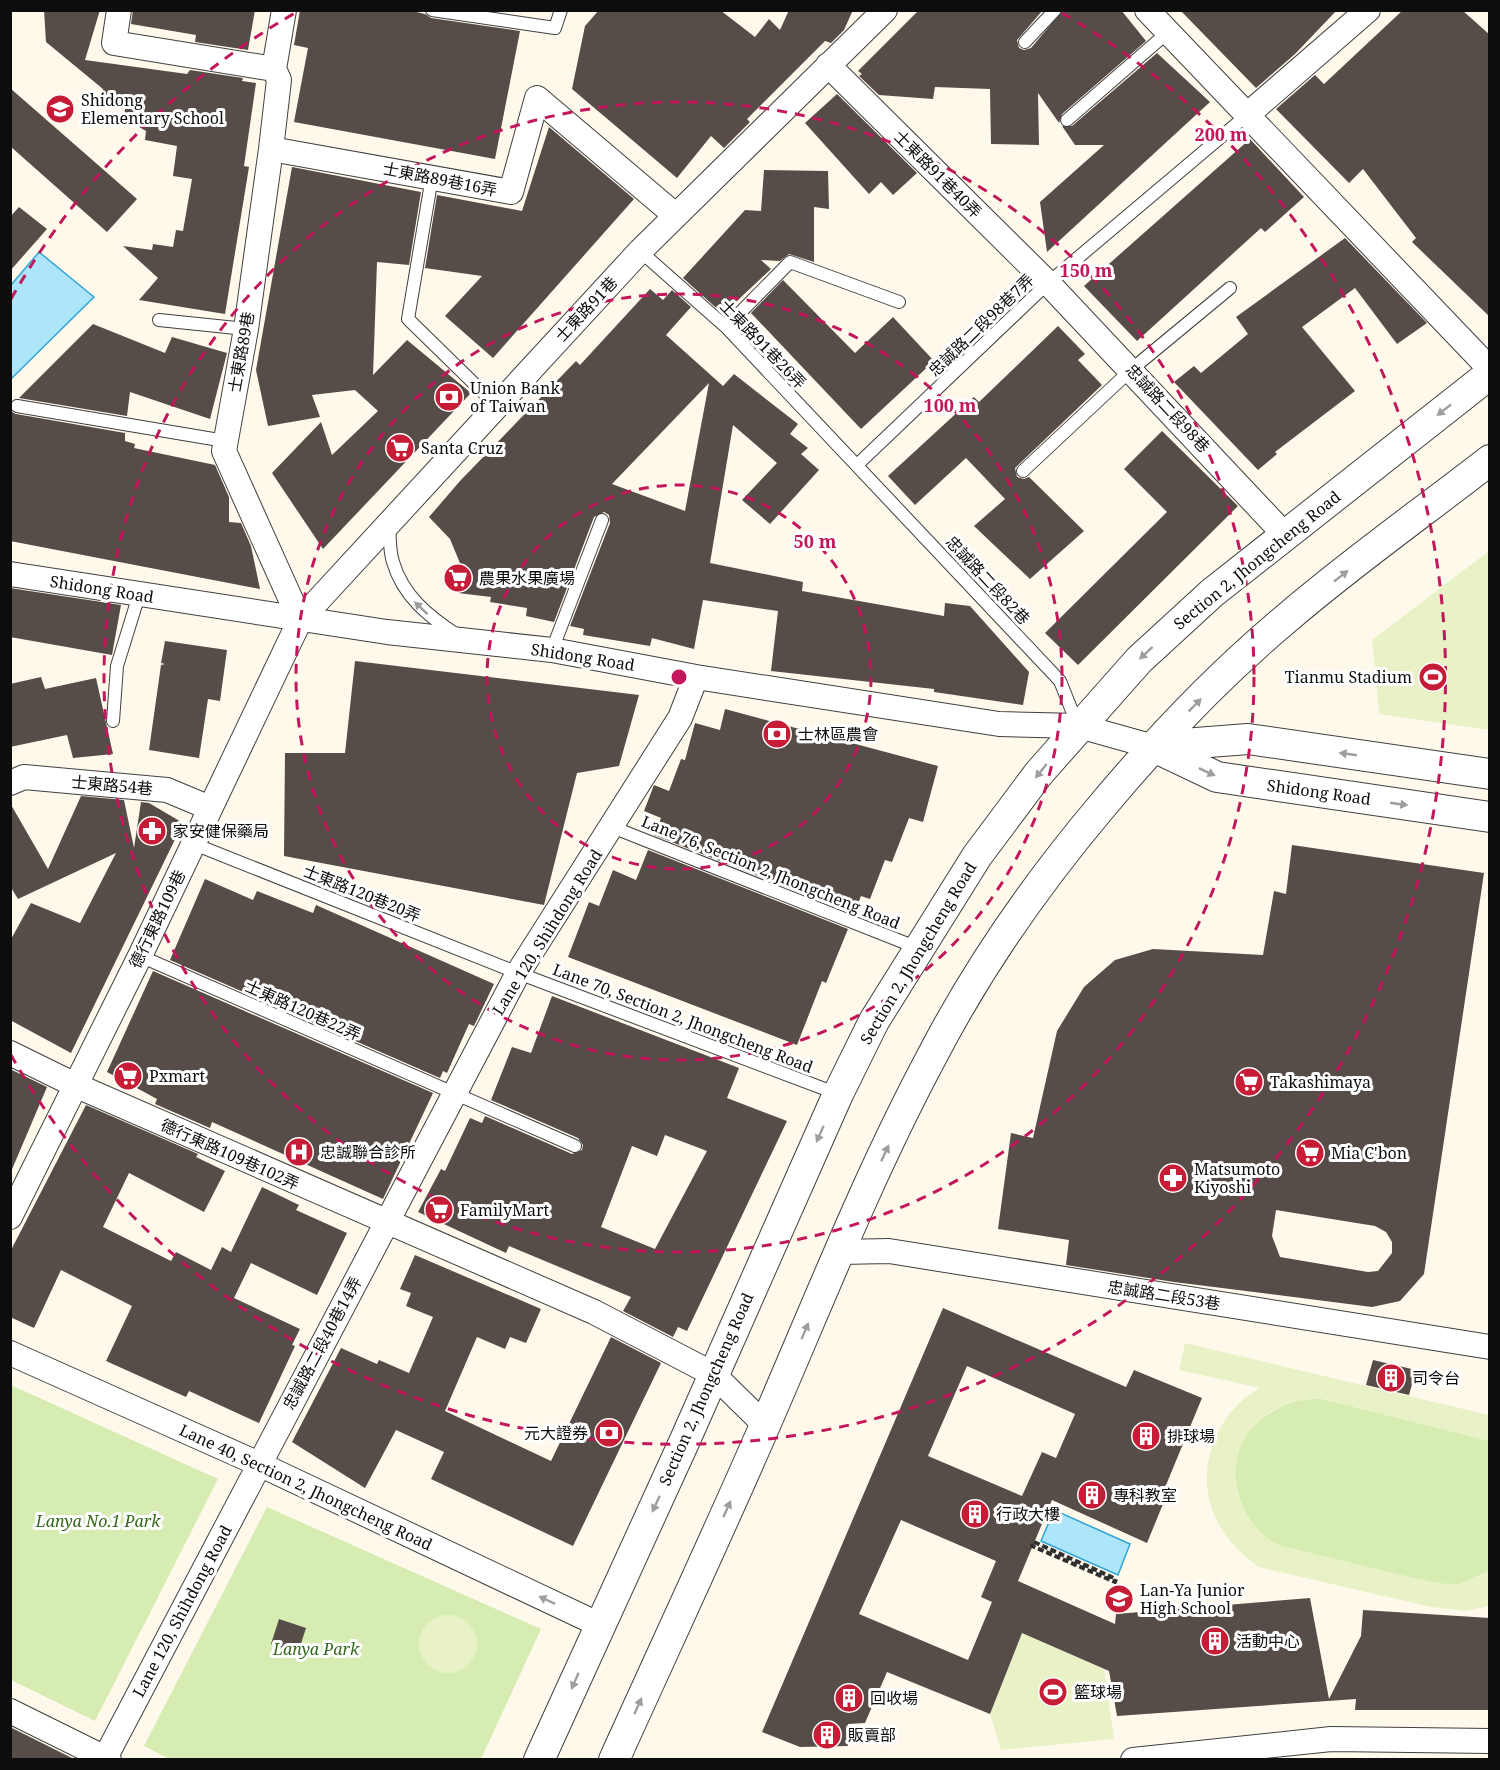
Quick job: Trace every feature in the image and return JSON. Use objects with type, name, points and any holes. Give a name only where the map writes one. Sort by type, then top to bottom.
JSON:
[{"type":"street","points":[[119,10],[114,43],[274,69]]},
{"type":"street","name":"士東路89巷","points":[[284,10],[274,69],[279,80],[271,149],[246,329],[224,451],[300,620]]},
{"type":"street","name":"士東路91巷","points":[[300,620],[640,251],[885,10]]},
{"type":"street","points":[[1147,10],[1490,369]]},
{"type":"street","points":[[1247,115],[1368,10]]},
{"type":"street","name":"士東路91巷40弄","points":[[828,65],[1048,283]]},
{"type":"street","name":"士東路89巷16弄","points":[[271,149],[511,192],[537,98],[675,215]]},
{"type":"street","name":"忠誠路二段98巷","points":[[1048,283],[1132,369],[1285,534]]},
{"type":"street","name":"Section 2, Jhongcheng Road","points":[[539,1760],[838,1094],[874,1021],[977,856],[1039,773],[1140,660],[1212,593],[1490,374]]},
{"type":"street","points":[[614,1760],[765,1425],[839,1252],[931,1057],[976,979],[1037,890],[1100,808],[1154,747],[1231,668],[1288,617],[1490,460]]},
{"type":"street","name":"Shidong Road","points":[[10,574],[300,620],[468,643],[552,650],[696,677],[999,724],[1079,726],[1154,747],[1217,777],[1490,817]]},
{"type":"street","name":"德行東路109巷","points":[[10,1217],[140,956],[300,620]]},
{"type":"street","name":"Lane 120, Shihdong Road","points":[[386,1222],[518,973],[680,718],[696,677]]},
{"type":"street","name":"Shidong Road","points":[[1154,747],[1248,739],[1490,774]]},
{"type":"street","name":"士東路54巷","points":[[10,783],[24,777],[167,790],[210,808]]},
{"type":"street","name":"德行東路109巷102弄","points":[[10,1053],[75,1085],[594,1311],[713,1374],[765,1425]]},
{"type":"street","name":"忠誠路二段40巷14弄","points":[[259,1464],[386,1222]]},
{"type":"street","name":"忠誠路二段53巷","points":[[839,1252],[889,1251],[1490,1347]]},
{"type":"street","name":"Lane 40, Section 2, Jhongcheng Road","points":[[10,1353],[259,1464],[600,1625]]},
{"type":"street","name":"Lane 120, Shihdong Road","points":[[106,1759],[259,1464]]},
{"type":"street","points":[[10,1711],[106,1759]]},
{"type":"street","points":[[1133,1760],[1331,1739],[1490,1741]]},
{"type":"lane","points":[[432,10],[555,28],[561,10]]},
{"type":"lane","points":[[1024,42],[1055,10]]},
{"type":"lane","points":[[1067,120],[1167,33]]},
{"type":"lane","name":"忠誠路二段98巷7弄","points":[[858,465],[1048,283],[1247,115]]},
{"type":"lane","points":[[432,177],[408,319],[497,406]]},
{"type":"lane","name":"士東路91巷26弄","points":[[640,251],[726,327],[858,465]]},
{"type":"lane","points":[[726,327],[790,262],[899,302]]},
{"type":"lane","points":[[1023,471],[1132,369],[1230,288]]},
{"type":"lane","points":[[159,320],[246,329]]},
{"type":"lane","points":[[17,406],[225,441]]},
{"type":"lane","name":"忠誠路二段82巷","points":[[858,465],[1060,681],[1079,726]]},
{"type":"lane","points":[[552,650],[602,520]]},
{"type":"lane","points":[[389,524],[392,561],[410,597],[433,619],[468,643]]},
{"type":"lane","points":[[113,721],[117,666],[139,595]]},
{"type":"lane","name":"Lane 76, Section 2, Jhongcheng Road","points":[[612,827],[918,948]]},
{"type":"lane","name":"士東路120巷20弄","points":[[194,844],[518,973]]},
{"type":"lane","name":"士東路120巷22弄","points":[[140,956],[575,1146]]},
{"type":"lane","name":"Lane 70, Section 2, Jhongcheng Road","points":[[518,973],[838,1094]]},
{"type":"path","points":[[1034,1542],[1116,1579],[1115,1582],[1032,1546],[1034,1542]]},
{"type":"green space","name":"Tianmu Stadium","points":[[1489,551],[1489,730],[1379,714],[1372,640]]},
{"type":"green space","points":[[1185,1343],[1489,1415],[1489,1441],[1323,1399],[1292,1402],[1268,1414],[1249,1431],[1238,1453],[1235,1478],[1240,1502],[1254,1525],[1278,1545],[1435,1583],[1457,1585],[1489,1571],[1489,1606],[1466,1611],[1431,1607],[1258,1567],[1246,1557],[1222,1530],[1210,1504],[1207,1485],[1208,1466],[1212,1447],[1230,1413],[1260,1388],[1179,1370]]},
{"type":"green space","name":"Lanya No.1 Park","points":[[11,1385],[218,1479],[95,1721],[11,1680]]},
{"type":"green space","points":[[1304,1398],[1323,1399],[1490,1441],[1489,1571],[1457,1585],[1435,1583],[1301,1553],[1276,1544],[1260,1532],[1247,1515],[1238,1495],[1235,1473],[1239,1450],[1244,1438],[1260,1420],[1280,1407]]},
{"type":"green space","name":"Lanya Park","points":[[267,1507],[541,1629],[481,1759],[171,1760],[144,1746]]},
{"type":"green space","points":[[448,1615],[464,1620],[472,1628],[477,1644],[472,1660],[464,1668],[448,1673],[432,1668],[424,1660],[419,1644],[424,1628],[432,1620]]},
{"type":"green space","name":"籃球場","points":[[1022,1633],[1104,1669],[1114,1739],[1001,1750],[990,1714]]},
{"type":"water","points":[[39,252],[94,297],[11,379],[11,285]]},
{"type":"water","points":[[1054,1510],[1130,1544],[1118,1575],[1041,1541]]},
{"type":"building","points":[[44,10],[100,10],[85,60],[187,74],[190,70],[243,78],[242,81],[256,83],[244,166],[249,167],[225,314],[139,300],[158,278],[123,246],[152,250],[153,244],[173,247],[176,230],[183,231],[192,179],[173,176],[177,146],[145,140],[146,131],[124,118],[125,109],[113,107],[114,102],[108,101],[109,96],[102,95],[103,89],[46,42]]},
{"type":"building","points":[[133,10],[255,10],[248,50],[195,42],[196,35],[131,24]]},
{"type":"building","points":[[300,10],[408,10],[425,14],[431,18],[520,31],[495,159],[294,122],[308,48],[294,45]]},
{"type":"building","points":[[599,10],[720,10],[755,37],[769,19],[780,30],[789,10],[853,10],[844,30],[831,43],[825,41],[747,119],[750,122],[724,148],[711,136],[677,178],[572,89],[585,26]]},
{"type":"building","points":[[919,10],[1043,10],[1017,40],[1019,48],[1024,50],[1031,48],[1063,10],[1121,10],[1146,41],[1062,114],[1059,123],[1038,93],[1039,145],[991,144],[990,89],[935,87],[933,99],[879,95],[859,76],[862,74],[858,71]]},
{"type":"building","points":[[1180,10],[1337,10],[1295,54],[1256,88]]},
{"type":"building","points":[[1403,10],[1462,10],[1490,35],[1490,317],[1412,242],[1416,238],[1363,169],[1349,183],[1276,109],[1315,75],[1324,84]]},
{"type":"building","points":[[1157,53],[1210,102],[1047,252],[1040,202],[1104,145],[1075,145],[1062,126],[1072,126]]},
{"type":"building","points":[[10,88],[137,199],[107,232],[10,146]]},
{"type":"building","points":[[837,94],[917,173],[893,195],[881,182],[869,194],[805,123]]},
{"type":"building","points":[[549,127],[634,199],[493,358],[445,316],[482,276],[425,268],[437,195],[522,211]]},
{"type":"building","points":[[1250,139],[1304,197],[1265,232],[1261,228],[1137,341],[1084,286]]},
{"type":"building","points":[[292,167],[421,192],[409,265],[377,262],[373,375],[407,340],[471,393],[323,549],[272,473],[321,422],[332,455],[378,411],[355,390],[312,395],[320,417],[268,426],[256,370]]},
{"type":"building","points":[[764,170],[828,171],[829,209],[814,207],[814,262],[789,254],[780,261],[761,260],[771,269],[723,314],[683,278],[745,210],[761,211]]},
{"type":"building","points":[[19,207],[47,229],[10,271],[10,217]]},
{"type":"building","points":[[1345,238],[1427,323],[1397,344],[1355,288],[1302,327],[1355,391],[1275,452],[1277,454],[1258,470],[1174,382],[1194,366],[1201,373],[1248,334],[1236,317]]},
{"type":"building","points":[[783,280],[855,353],[893,317],[934,361],[861,429],[751,313]]},
{"type":"building","points":[[650,289],[663,300],[672,290],[691,307],[666,335],[723,386],[734,374],[798,424],[790,434],[808,448],[801,454],[819,470],[770,524],[742,500],[777,463],[733,425],[710,563],[803,582],[802,591],[944,616],[945,603],[970,606],[1029,672],[1023,705],[934,692],[934,689],[771,671],[778,611],[703,600],[694,649],[652,638],[650,646],[583,635],[584,629],[570,626],[610,523],[609,515],[604,512],[594,517],[554,622],[526,616],[527,608],[490,602],[491,597],[458,593],[462,568],[450,539],[429,517],[460,481],[576,361],[580,365]],"holes":[[[709,383],[685,511],[612,484]]]},
{"type":"building","points":[[93,324],[165,353],[172,337],[227,353],[210,419],[130,392],[127,416],[19,398]]},
{"type":"building","points":[[1058,326],[1085,354],[1078,360],[1102,385],[1015,468],[1017,477],[1024,479],[1029,477],[1084,531],[1030,579],[974,526],[1005,499],[966,458],[915,505],[888,476],[974,397],[979,402]]},
{"type":"building","points":[[10,411],[16,414],[125,433],[125,441],[135,444],[134,448],[215,465],[229,497],[229,522],[241,523],[251,546],[260,589],[10,541]]},
{"type":"building","points":[[1162,431],[1238,506],[1078,665],[1045,633],[1167,512],[1124,469]]},
{"type":"building","points":[[10,588],[121,605],[112,655],[10,637]]},
{"type":"building","points":[[165,641],[227,650],[220,701],[208,699],[199,758],[149,750],[161,665],[165,664],[161,663]]},
{"type":"building","points":[[355,661],[639,695],[619,766],[577,773],[544,905],[284,856],[285,753],[345,753]]},
{"type":"building","points":[[41,677],[45,689],[96,678],[113,754],[73,758],[67,735],[10,747],[10,684]]},
{"type":"building","points":[[725,709],[938,766],[923,822],[909,818],[892,862],[885,860],[870,899],[861,896],[854,914],[654,835],[661,818],[644,811],[654,785],[669,791],[681,759],[685,760],[695,723],[720,730]]},
{"type":"building","points":[[81,796],[124,800],[134,848],[141,802],[149,803],[183,823],[71,1053],[10,1020],[10,941],[31,903],[80,923],[116,853],[18,899],[10,886],[10,803],[48,869]]},
{"type":"building","name":"Takashimaya","points":[[1292,845],[1484,873],[1424,1274],[1400,1301],[1372,1307],[1174,1282],[1066,1265],[1069,1240],[998,1229],[1011,1133],[1033,1138],[1057,1031],[1084,987],[1115,960],[1153,949],[1263,955],[1274,891],[1286,894]],"holes":[[[1276,1210],[1375,1226],[1386,1232],[1392,1242],[1392,1253],[1378,1271],[1368,1272],[1280,1257],[1272,1236]]]},
{"type":"building","points":[[648,850],[848,929],[826,983],[822,981],[797,1045],[568,957],[589,902],[599,906],[613,870],[636,880]]},
{"type":"building","points":[[205,879],[253,900],[257,891],[313,913],[316,905],[494,984],[474,1026],[469,1024],[447,1073],[443,1071],[440,1078],[170,960]]},
{"type":"building","points":[[153,971],[433,1093],[383,1199],[212,1122],[210,1128],[155,1104],[157,1099],[107,1072]]},
{"type":"building","points":[[552,996],[739,1068],[727,1098],[787,1121],[687,1331],[678,1327],[673,1337],[623,1311],[631,1297],[509,1246],[506,1253],[418,1212],[441,1169],[445,1171],[470,1118],[482,1123],[485,1116],[572,1154],[582,1150],[583,1145],[578,1138],[491,1100],[512,1047],[531,1053]],"holes":[[[665,1135],[707,1151],[655,1249],[601,1227],[632,1146],[657,1156]]]},
{"type":"building","points":[[10,1069],[47,1087],[10,1174]]},
{"type":"building","points":[[86,1105],[198,1154],[196,1157],[225,1171],[204,1212],[129,1173],[103,1227],[171,1261],[176,1252],[211,1270],[222,1247],[231,1252],[262,1187],[299,1205],[296,1210],[347,1233],[317,1295],[251,1263],[234,1298],[300,1329],[292,1345],[295,1346],[259,1423],[189,1391],[186,1397],[106,1361],[132,1306],[61,1270],[34,1328],[10,1317],[10,1252]]},
{"type":"building","points":[[415,1255],[541,1309],[526,1343],[510,1337],[505,1349],[477,1337],[445,1411],[551,1461],[611,1337],[661,1363],[573,1546],[431,1479],[444,1452],[396,1430],[365,1488],[292,1442],[341,1348],[377,1364],[379,1360],[409,1373],[433,1317],[406,1306],[411,1293],[400,1289]]},
{"type":"building","points":[[943,1308],[1126,1387],[1134,1370],[1202,1398],[1159,1502],[1163,1504],[1147,1543],[1052,1500],[1018,1581],[1115,1624],[1116,1614],[1310,1598],[1329,1699],[1361,1636],[1363,1610],[1490,1618],[1490,1710],[1355,1710],[1356,1699],[1117,1716],[1109,1671],[1022,1633],[990,1714],[887,1672],[865,1723],[848,1724],[848,1746],[800,1747],[762,1732]],"holes":[[[967,1366],[1075,1414],[1056,1458],[1042,1452],[1022,1496],[928,1456]],[[901,1520],[996,1561],[981,1597],[992,1602],[968,1660],[859,1614]]]},
{"type":"building","name":"司令台","points":[[1373,1360],[1416,1370],[1409,1395],[1366,1385]]},
{"type":"building","points":[[279,1619],[306,1628],[298,1653],[271,1644]]},
{"type":"building","points":[[10,1727],[76,1760],[10,1760]]},
{"type":"place","name":"Shidong Elementary School","points":[[60,109]]},
{"type":"place","name":"Union Bank of Taiwan","points":[[449,397]]},
{"type":"place","name":"Santa Cruz","points":[[400,448]]},
{"type":"place","name":"農果水果廣場","points":[[458,578]]},
{"type":"place","name":"Tianmu Stadium","points":[[1433,677]]},
{"type":"place","name":"士林區農會","points":[[777,734]]},
{"type":"place","name":"家安健保藥局","points":[[152,831]]},
{"type":"place","name":"Pxmart","points":[[128,1076]]},
{"type":"place","name":"Takashimaya","points":[[1249,1082]]},
{"type":"place","name":"忠誠聯合診所","points":[[299,1152]]},
{"type":"place","name":"Mia C'bon","points":[[1310,1153]]},
{"type":"place","name":"Matsumoto Kiyoshi","points":[[1173,1178]]},
{"type":"place","name":"FamilyMart","points":[[439,1210]]},
{"type":"place","name":"司令台","points":[[1391,1378]]},
{"type":"place","name":"元大證券","points":[[609,1433]]},
{"type":"place","name":"排球場","points":[[1146,1436]]},
{"type":"place","name":"專科教室","points":[[1092,1495]]},
{"type":"place","name":"行政大樓","points":[[975,1514]]},
{"type":"place","name":"Lan-Ya Junior High School","points":[[1119,1599]]},
{"type":"place","name":"活動中心","points":[[1215,1641]]},
{"type":"place","name":"籃球場","points":[[1053,1692]]},
{"type":"place","name":"回收場","points":[[849,1698]]},
{"type":"place","name":"販賣部","points":[[827,1735]]}]
